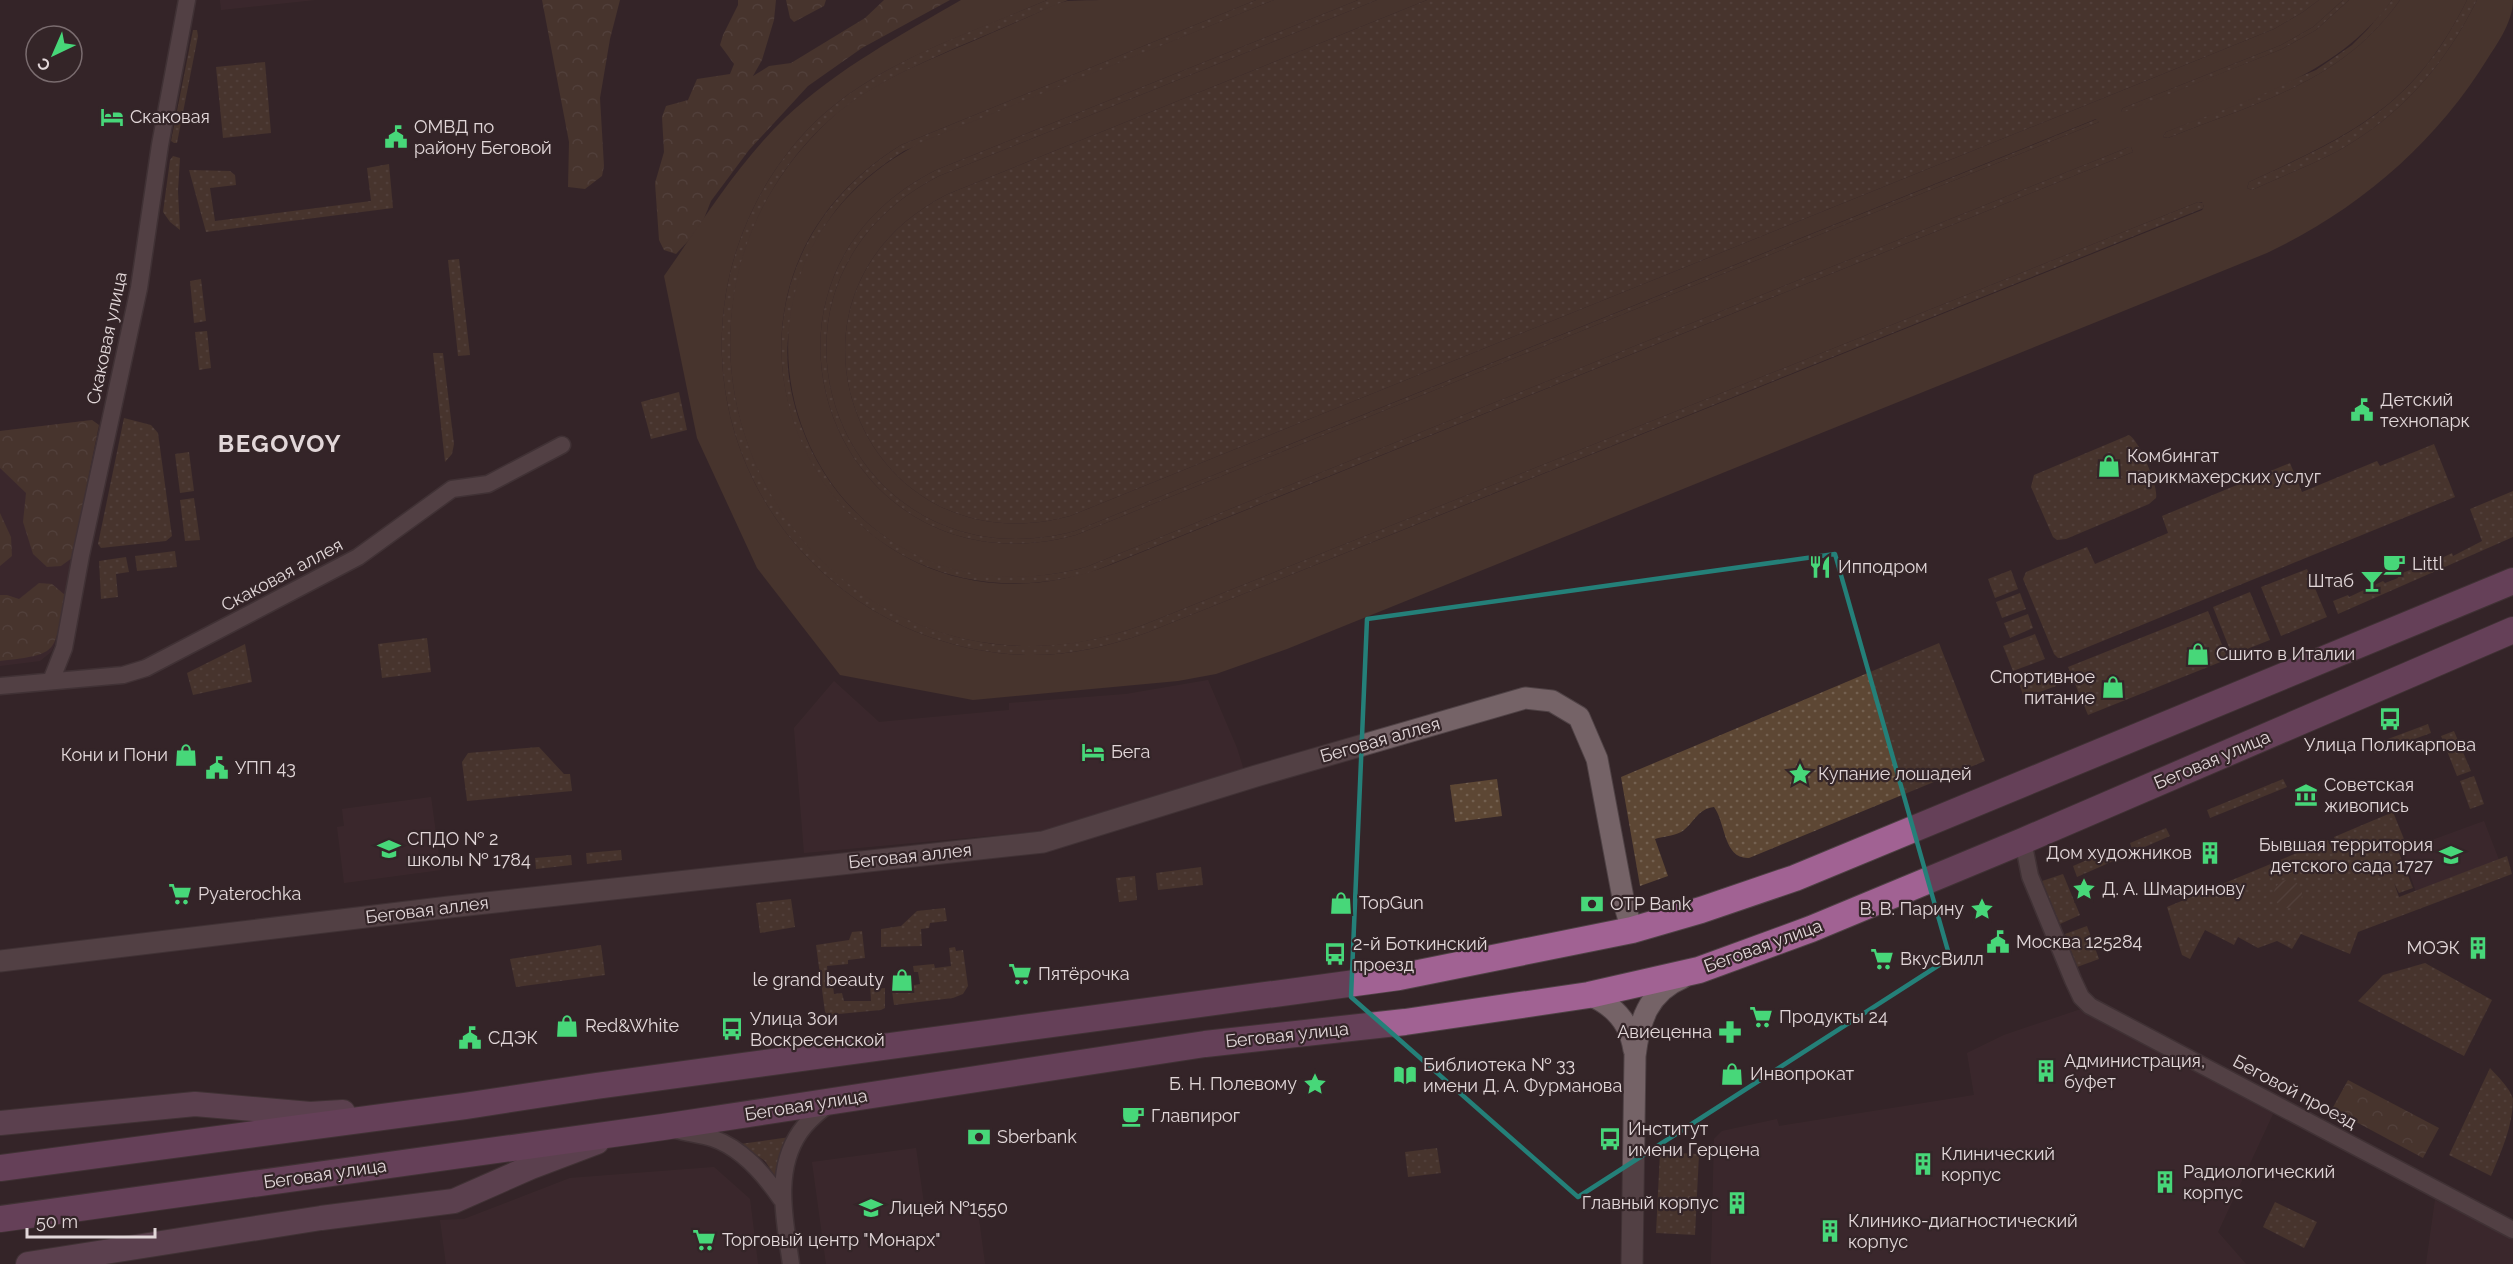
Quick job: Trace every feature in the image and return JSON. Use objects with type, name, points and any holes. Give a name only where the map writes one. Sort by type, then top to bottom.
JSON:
[{"type":"main road","points":[[0,1168],[1399,977],[1632,930],[1796,878],[2513,581]]},
{"type":"main road","name":"Беговая улица","points":[[0,1219],[622,1133],[1205,1044],[1405,1022],[1589,995],[1699,970],[1811,929],[2023,841],[2513,630]]},
{"type":"main road","points":[[0,1123],[195,1104],[310,1114],[465,1106]]},
{"type":"main road","points":[[28,1264],[321,1218],[454,1201],[531,1167],[622,1133]]},
{"type":"street","name":"Скаковая улица","points":[[51,681],[64,648],[84,543],[139,288],[160,145],[187,0]]},
{"type":"street","name":"Скаковая аллея","points":[[0,686],[123,675],[146,668],[358,557],[452,489],[488,484],[562,445]]},
{"type":"street","name":"Беговая аллея","points":[[0,961],[472,904],[1043,842],[1256,776],[1525,698],[1552,701],[1579,717],[1597,759],[1624,903],[1632,930]]},
{"type":"street","name":"Беговой проезд","points":[[2023,841],[2030,876],[2073,980],[2090,1006],[2513,1230]]},
{"type":"street","points":[[1632,1264],[1635,1056],[1638,1031],[1644,1013],[1652,1000],[1674,981],[1699,970]]},
{"type":"street","points":[[1589,995],[1604,1001],[1627,1025],[1633,1040],[1635,1056]]},
{"type":"street","points":[[791,1264],[781,1199],[790,1149],[800,1131],[833,1101]]},
{"type":"street","points":[[663,1127],[714,1139],[735,1150],[752,1163],[781,1199]]},
{"type":"highlighted area","points":[[1835,554],[1950,958],[1578,1197],[1351,997],[1367,619]]},
{"type":"shaded area","points":[[220,0],[315,0],[221,10]]},
{"type":"shaded area","points":[[92,420],[99,425],[55,644],[51,652],[40,661],[0,666],[0,431]]},
{"type":"shaded area","points":[[1208,680],[1237,748],[1245,774],[1054,830],[804,853],[794,728],[834,681],[879,722],[1009,710],[1009,703],[1126,694]]},
{"type":"shaded area","name":"СПДО № 2 школы № 1784","points":[[431,797],[441,870],[344,883],[337,827],[344,826],[342,809]]},
{"type":"shaded area","name":"Бывшая территория детского сада 1727","points":[[2484,821],[2499,860],[2416,892],[2402,851]]},
{"type":"shaded area","points":[[2081,1009],[2213,1078],[2273,1114],[2218,1232],[2246,1264],[1711,1264],[1714,1139],[1722,1131],[1777,1119],[1779,1126],[1974,1095],[1967,1053],[2004,1035]]},
{"type":"shaded area","name":"Лицей №1550","points":[[916,1148],[925,1211],[977,1204],[985,1264],[826,1264],[812,1162]]},
{"type":"shaded area","points":[[714,1167],[750,1199],[758,1264],[446,1264],[440,1220],[464,1219],[570,1178]]},
{"type":"shaded area","points":[[2435,1200],[2513,1238],[2513,1264],[2426,1264]]},
{"type":"green space","points":[[542,0],[620,0],[610,39],[600,98],[604,166],[602,176],[585,189],[568,187],[569,142]]},
{"type":"green space","points":[[738,0],[776,0],[774,20],[762,60],[753,76],[769,66],[791,63],[865,18],[884,0],[950,0],[862,48],[808,86],[749,150],[711,201],[703,221],[676,254],[664,250],[659,240],[655,183],[664,152],[662,117],[666,106],[688,100],[697,79],[730,74],[734,64],[720,45],[738,5]]},
{"type":"green space","points":[[786,0],[826,0],[824,6],[794,22],[790,18]]},
{"type":"green space","points":[[961,0],[1047,0],[925,51],[866,82],[815,122],[798,140],[769,179],[738,246],[726,293],[722,362],[733,428],[757,488],[794,542],[840,587],[895,622],[958,645],[1026,655],[1087,650],[1146,633],[2202,210],[2204,207],[2202,202],[2198,202],[1143,625],[1087,641],[1028,646],[961,638],[900,616],[846,582],[801,538],[766,485],[742,425],[731,361],[734,294],[739,271],[754,226],[776,184],[804,146],[836,114],[854,100],[891,78],[931,59],[1067,1],[1256,0],[901,145],[826,212],[788,291],[783,374],[807,453],[855,520],[925,566],[1011,584],[1110,565],[2133,152],[2129,147],[1086,567],[989,576],[907,550],[844,499],[804,431],[788,353],[801,273],[845,200],[924,141],[1274,0],[1358,0],[936,170],[869,221],[831,283],[820,352],[834,419],[869,478],[923,521],[993,543],[1076,535],[2099,122],[2096,119],[1075,531],[994,538],[926,517],[873,474],[839,418],[826,353],[837,286],[874,225],[939,176],[1377,0],[1427,0],[948,194],[888,238],[855,294],[845,354],[857,413],[887,465],[935,504],[996,523],[1070,516],[2274,29],[2319,0],[2343,0],[2313,27],[2281,45],[2123,108],[2121,111],[2124,112],[2282,49],[2316,30],[2349,0],[2392,0],[2370,26],[2345,48],[2318,66],[2259,96],[2166,132],[2163,137],[2168,138],[2296,87],[2324,71],[2352,52],[2377,28],[2400,0],[2467,0],[2447,37],[2425,67],[2402,92],[2349,132],[2249,182],[2247,188],[2252,190],[2336,152],[2381,123],[2400,106],[2435,67],[2477,0],[2513,0],[2511,16],[2501,38],[2467,89],[2419,146],[2363,195],[2300,236],[2267,253],[1287,649],[1216,674],[1178,681],[973,700],[840,675],[757,568],[697,438],[664,276],[736,173],[786,117],[826,83],[848,68]]},
{"type":"green space","points":[[1047,0],[1068,0],[905,71],[853,101],[822,127],[790,164],[764,205],[745,250],[734,297],[731,363],[742,427],[767,486],[803,538],[848,583],[902,616],[963,638],[1029,646],[1058,645],[1115,634],[1143,625],[2198,202],[2203,203],[2204,208],[1146,633],[1102,646],[1057,654],[1026,655],[958,645],[895,622],[840,587],[794,542],[757,488],[733,428],[722,362],[726,293],[738,246],[757,201],[783,159],[815,122],[866,82],[895,66],[956,37]]},
{"type":"green space","points":[[1256,0],[1274,0],[904,151],[864,180],[848,196],[821,232],[803,275],[790,323],[787,355],[790,380],[802,428],[822,469],[848,504],[880,533],[916,554],[955,568],[998,576],[1041,575],[1086,567],[2129,147],[2133,152],[1089,573],[992,582],[910,559],[845,510],[802,443],[782,366],[790,286],[829,210],[901,145]]},
{"type":"green space","points":[[1358,0],[1377,0],[939,176],[874,225],[837,286],[826,353],[839,418],[873,474],[926,517],[994,538],[1075,531],[2097,119],[2099,122],[1076,535],[993,543],[923,521],[869,478],[834,419],[820,352],[831,283],[869,221],[936,170]]},
{"type":"green space","points":[[1427,0],[2319,0],[2274,29],[1070,516],[996,523],[935,504],[887,465],[857,413],[845,354],[855,294],[888,238],[948,194]]},
{"type":"green space","points":[[2343,0],[2349,0],[2316,30],[2282,49],[2124,113],[2121,111],[2123,108],[2281,45],[2313,27]]},
{"type":"green space","points":[[2392,0],[2400,0],[2377,28],[2352,52],[2324,71],[2296,87],[2265,100],[2168,138],[2163,137],[2166,132],[2316,70],[2352,45]]},
{"type":"green space","points":[[2467,0],[2477,0],[2450,46],[2418,87],[2381,123],[2326,157],[2252,190],[2247,188],[2249,182],[2349,132],[2402,92],[2425,67],[2447,37]]},
{"type":"green space","points":[[193,30],[197,30],[198,36],[177,143],[174,143],[171,141]]},
{"type":"green space","points":[[265,62],[271,133],[223,138],[216,67]]},
{"type":"green space","points":[[173,156],[180,158],[178,191],[180,230],[163,212],[170,160]]},
{"type":"green space","points":[[389,164],[393,208],[206,232],[189,170],[230,171],[235,175],[236,185],[210,188],[215,221],[371,201],[367,168]]},
{"type":"green space","points":[[459,259],[470,355],[458,356],[448,260]]},
{"type":"green space","points":[[201,279],[206,321],[194,323],[190,281]]},
{"type":"green space","points":[[207,331],[211,368],[199,370],[195,332]]},
{"type":"green space","points":[[433,353],[443,353],[454,444],[452,454],[445,462]]},
{"type":"green space","points":[[679,392],[687,430],[651,439],[641,402]]},
{"type":"green space","points":[[124,418],[151,425],[158,433],[172,536],[166,541],[101,548],[98,544]]},
{"type":"green space","points":[[92,420],[99,425],[72,558],[61,566],[47,567],[33,554],[23,522],[26,493],[0,468],[0,431]]},
{"type":"green space","points":[[2129,435],[2138,445],[2147,464],[2156,498],[2149,504],[2066,539],[2057,540],[2053,537],[2031,487],[2034,475]]},
{"type":"green space","points":[[2434,444],[2455,497],[2061,658],[2054,654],[2023,579],[2026,572],[2087,547],[2095,564],[2168,533],[2162,516],[2290,463],[2302,492],[2377,461],[2380,466]]},
{"type":"green space","points":[[189,452],[194,491],[180,493],[175,454]]},
{"type":"green space","points":[[2513,491],[2513,537],[2338,614],[2333,601],[2348,595],[2349,597],[2383,581],[2385,583],[2398,578],[2397,575],[2418,567],[2419,569],[2452,553],[2453,556],[2482,541],[2470,509]]},
{"type":"green space","points":[[194,498],[200,540],[185,541],[180,500]]},
{"type":"green space","points":[[0,513],[11,537],[12,556],[0,566]]},
{"type":"green space","points":[[175,551],[177,567],[137,571],[135,556]]},
{"type":"green space","points":[[126,557],[129,572],[116,574],[118,597],[101,599],[99,561]]},
{"type":"green space","points":[[2307,569],[2327,617],[2281,636],[2261,587]]},
{"type":"green space","points":[[2011,570],[2018,589],[1995,598],[1988,579]]},
{"type":"green space","points":[[39,583],[52,584],[65,595],[56,640],[45,652],[35,656],[0,661],[0,595],[19,599]]},
{"type":"green space","points":[[2250,592],[2270,640],[2232,655],[2213,607]]},
{"type":"green space","points":[[2020,593],[2026,609],[2002,618],[1996,602]]},
{"type":"green space","points":[[2208,611],[2228,659],[2088,715],[2068,667]]},
{"type":"green space","points":[[2028,614],[2033,628],[2010,638],[2004,623]]},
{"type":"green space","points":[[2035,634],[2045,659],[2013,671],[2003,646]]},
{"type":"green space","points":[[427,638],[431,672],[382,678],[378,644]]},
{"type":"green space","points":[[1939,643],[1985,761],[1749,858],[1734,853],[1726,839],[1718,814],[1714,807],[1709,808],[1700,813],[1681,832],[1655,839],[1668,876],[1640,886],[1621,777]]},
{"type":"green space","points":[[245,644],[252,682],[193,695],[187,673]]},
{"type":"green space","points":[[2050,671],[2056,686],[2024,698],[2019,683]]},
{"type":"green space","points":[[2428,724],[2431,733],[2375,753],[2372,745]]},
{"type":"green space","points":[[2454,731],[2471,771],[2457,776],[2441,736]]},
{"type":"green space","points":[[539,747],[564,774],[570,774],[572,791],[467,801],[462,762],[468,753]]},
{"type":"green space","points":[[2474,776],[2484,804],[2470,809],[2460,781]]},
{"type":"green space","points":[[1497,779],[1502,816],[1455,822],[1450,785]]},
{"type":"green space","points":[[2283,779],[2287,787],[2210,818],[2207,810]]},
{"type":"green space","points":[[2393,812],[2406,844],[2397,848],[2413,888],[2399,893],[2394,883],[2399,897],[2507,856],[2512,874],[2358,932],[2350,954],[2301,934],[2292,949],[2277,941],[2258,948],[2238,937],[2234,945],[2205,930],[2190,959],[2182,955],[2167,907],[2328,840],[2333,851],[2339,849],[2334,837]]},
{"type":"green space","points":[[2166,828],[2170,836],[2133,852],[2130,843]]},
{"type":"green space","points":[[2115,848],[2120,858],[2077,877],[2073,866]]},
{"type":"green space","points":[[621,850],[622,860],[587,864],[586,853]]},
{"type":"green space","points":[[571,855],[572,865],[536,869],[535,858]]},
{"type":"green space","points":[[1201,867],[1203,885],[1158,890],[1156,873]]},
{"type":"green space","points":[[2063,874],[2080,915],[2060,924],[2042,881]]},
{"type":"green space","points":[[1135,876],[1137,900],[1119,902],[1116,878]]},
{"type":"green space","points":[[2288,880],[2298,884],[2302,894],[2298,904],[2288,908],[2278,904],[2274,894],[2278,884]]},
{"type":"green space","points":[[791,899],[795,927],[760,933],[756,903]]},
{"type":"green space","points":[[945,908],[947,921],[930,923],[929,928],[921,929],[922,946],[881,947],[881,929],[901,926],[917,911]]},
{"type":"green space","points":[[2087,926],[2099,959],[2077,967],[2065,934]]},
{"type":"green space","points":[[862,931],[865,958],[848,960],[848,964],[827,966],[828,978],[832,978],[834,994],[842,993],[844,1001],[871,1001],[870,984],[875,983],[876,989],[885,988],[885,1008],[828,1015],[825,1012],[816,945],[849,940],[852,932]]},
{"type":"green space","points":[[601,945],[605,975],[516,987],[510,959]]},
{"type":"green space","points":[[955,947],[956,951],[963,950],[968,986],[963,994],[953,998],[894,1005],[892,991],[909,989],[909,986],[920,984],[918,972],[914,972],[913,966],[934,964],[935,968],[951,966],[949,948]]},
{"type":"green space","points":[[2425,963],[2492,1000],[2464,1056],[2358,1001],[2383,975]]},
{"type":"green space","points":[[2490,1068],[2507,1087],[2513,1099],[2509,1129],[2491,1176],[2449,1155]]},
{"type":"green space","points":[[2348,1080],[2439,1128],[2423,1158],[2332,1109]]},
{"type":"green space","points":[[790,1137],[778,1181],[765,1161],[740,1144]]},
{"type":"green space","points":[[1437,1148],[1441,1173],[1408,1177],[1405,1152]]},
{"type":"green space","points":[[1660,1152],[1699,1154],[1695,1235],[1656,1233]]},
{"type":"green space","points":[[2275,1202],[2317,1222],[2304,1248],[2263,1227]]},
{"type":"place","name":"Скаковая","points":[[112,117]]},
{"type":"place","name":"ОМВД по району Беговой","points":[[396,137]]},
{"type":"place","name":"Детский технопарк","points":[[2362,410]]},
{"type":"place","name":"Комбингат парикмахерских услуг","points":[[2109,466]]},
{"type":"place","name":"Littl","points":[[2394,564]]},
{"type":"place","name":"Ипподром","points":[[1820,567]]},
{"type":"place","name":"Штаб","points":[[2372,581]]},
{"type":"place","name":"Сшито в Италии","points":[[2198,654]]},
{"type":"place","name":"Спортивное питание","points":[[2113,687]]},
{"type":"place","name":"Улица Поликарпова","points":[[2390,719]]},
{"type":"place","name":"Бега","points":[[1093,752]]},
{"type":"place","name":"Кони и Пони","points":[[186,755]]},
{"type":"place","name":"УПП 43","points":[[217,768]]},
{"type":"place","name":"Купание лошадей","points":[[1800,774]]},
{"type":"place","name":"Советская живопись","points":[[2306,795]]},
{"type":"place","name":"СПДО № 2 школы № 1784","points":[[389,849]]},
{"type":"place","name":"Дом художников","points":[[2210,853]]},
{"type":"place","name":"Бывшая территория детского сада 1727","points":[[2451,855]]},
{"type":"place","name":"Д. А. Шмаринову","points":[[2084,889]]},
{"type":"place","name":"Pyaterochka","points":[[180,894]]},
{"type":"place","name":"TopGun","points":[[1341,903]]},
{"type":"place","name":"OTP Bank","points":[[1592,904]]},
{"type":"place","name":"В. В. Парину","points":[[1982,909]]},
{"type":"place","name":"Москва 125284","points":[[1998,942]]},
{"type":"place","name":"МОЭК","points":[[2478,948]]},
{"type":"place","name":"2-й Боткинский проезд","points":[[1335,954]]},
{"type":"place","name":"ВкусВилл","points":[[1882,959]]},
{"type":"place","name":"Пятёрочка","points":[[1020,974]]},
{"type":"place","name":"le grand beauty","points":[[902,980]]},
{"type":"place","name":"Продукты 24","points":[[1761,1017]]},
{"type":"place","name":"Red&White","points":[[567,1026]]},
{"type":"place","name":"Улица Зои Воскресенской","points":[[732,1029]]},
{"type":"place","name":"Авиеценна","points":[[1730,1032]]},
{"type":"place","name":"СДЭК","points":[[470,1038]]},
{"type":"place","name":"Администрация, буфет","points":[[2046,1071]]},
{"type":"place","name":"Инвопрокат","points":[[1732,1074]]},
{"type":"place","name":"Библиотека № 33 имени Д. А. Фурманова","points":[[1405,1075]]},
{"type":"place","name":"Б. Н. Полевому","points":[[1315,1084]]},
{"type":"place","name":"Главпирог","points":[[1133,1116]]},
{"type":"place","name":"Sberbank","points":[[979,1137]]},
{"type":"place","name":"Институт имени Герцена","points":[[1610,1139]]},
{"type":"place","name":"Клинический корпус","points":[[1923,1164]]},
{"type":"place","name":"Радиологический корпус","points":[[2165,1182]]},
{"type":"place","name":"Главный корпус","points":[[1737,1203]]},
{"type":"place","name":"Лицей №1550","points":[[871,1208]]},
{"type":"place","name":"Клинико-диагностический корпус","points":[[1830,1231]]},
{"type":"place","name":"Торговый центр \"Монарх\"","points":[[704,1240]]},
{"type":"district","name":"BEGOVOY","points":[[280,444]]}]
